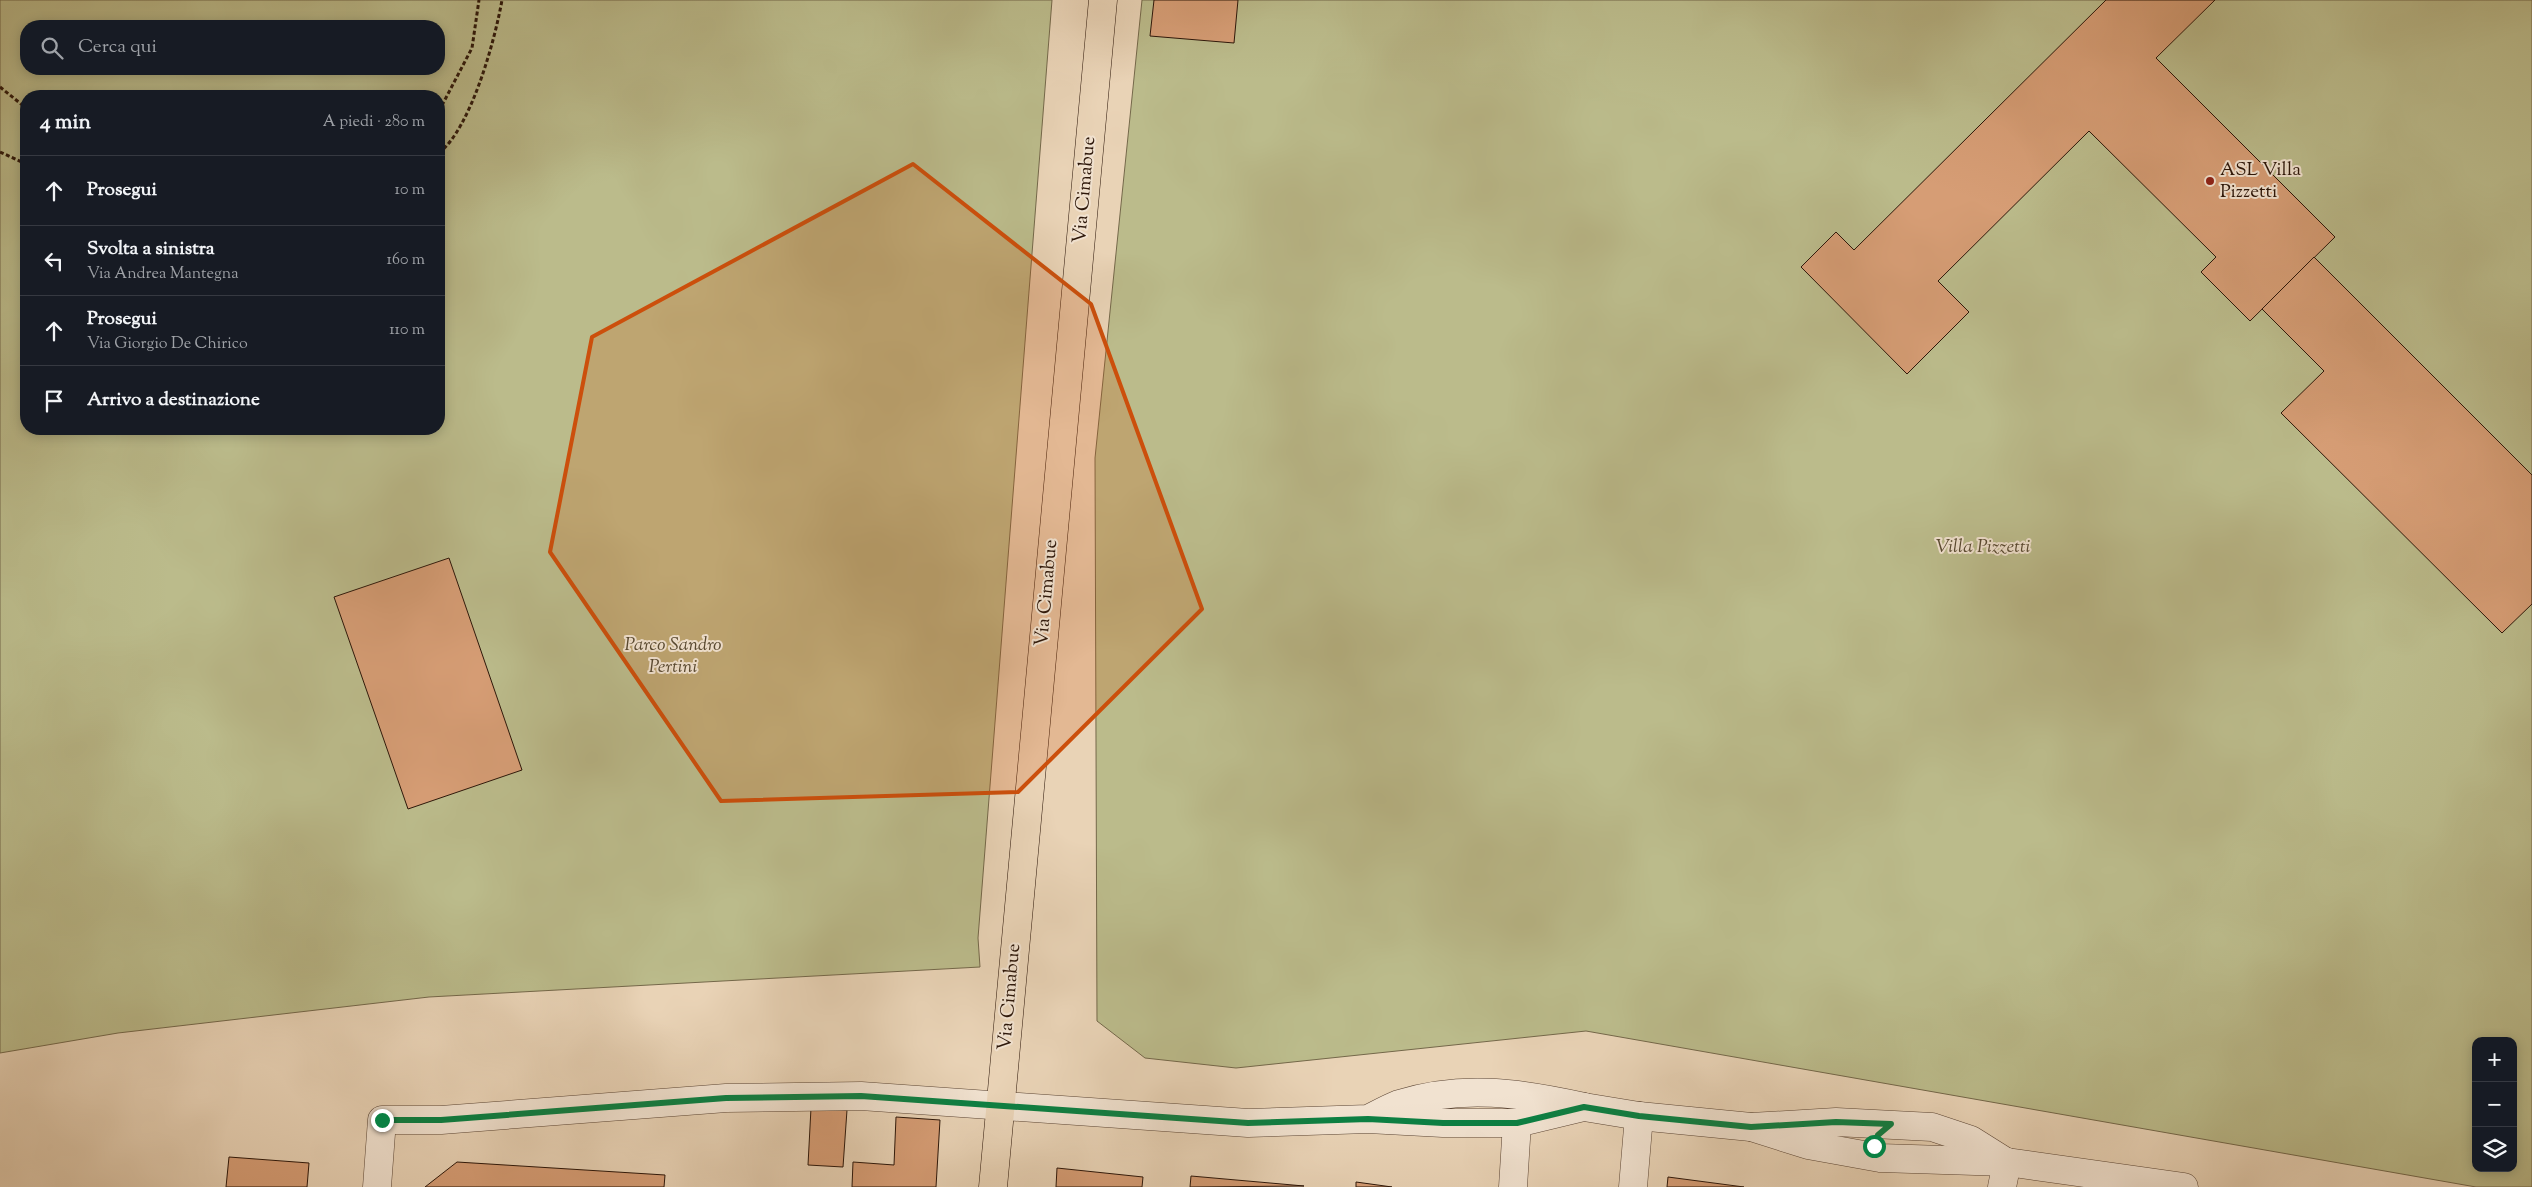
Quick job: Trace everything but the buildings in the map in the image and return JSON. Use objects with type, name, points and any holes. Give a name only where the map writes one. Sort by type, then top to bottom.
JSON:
[{"type":"main road","name":"Via Cimabue","points":[[993,1187],[1103,0]]},
{"type":"street","points":[[1368,1119],[1399,1104],[1443,1095],[1488,1091],[1530,1095],[1584,1107],[1639,1116],[1751,1127],[1836,1122],[1932,1127],[1971,1140],[2005,1175]]},
{"type":"street","points":[[377,1187],[382,1120],[441,1120],[726,1098],[861,1096],[1248,1123],[1368,1119],[1443,1123],[1517,1123],[1584,1107]]},
{"type":"street","points":[[1633,1187],[1639,1116]]},
{"type":"street","points":[[1513,1187],[1517,1123]]},
{"type":"street","points":[[1880,1158],[1874,1146],[1878,1135],[1891,1124]]},
{"type":"street","points":[[1751,1127],[1808,1145],[1880,1158],[2005,1175],[2184,1187]]},
{"type":"path","points":[[445,100],[472,48],[479,0]]},
{"type":"path","points":[[445,148],[479,88],[502,0]]},
{"type":"path","points":[[0,87],[20,103]]},
{"type":"path","points":[[0,152],[20,161]]},
{"type":"highlighted area","points":[[913,164],[1091,304],[1202,609],[1018,792],[721,801],[550,552],[592,337]]},
{"type":"green space","name":"Parco Sandro Pertini","points":[[0,0],[1052,0],[978,938],[980,967],[429,997],[118,1033],[0,1053]]},
{"type":"green space","name":"Villa Pizzetti","points":[[1142,0],[2532,0],[2532,1187],[2476,1187],[1586,1031],[1236,1068],[1145,1058],[1097,1021],[1095,458]]},
{"type":"place","name":"ASL Villa Pizzetti","points":[[2210,181]]},
{"type":"route","points":[[382,1120],[441,1120],[726,1098],[861,1096],[942,1100],[1108,1115],[1248,1123],[1368,1119],[1443,1123],[1517,1123],[1584,1107],[1639,1116],[1751,1127],[1836,1122],[1891,1124],[1878,1135],[1874,1146]]}]
